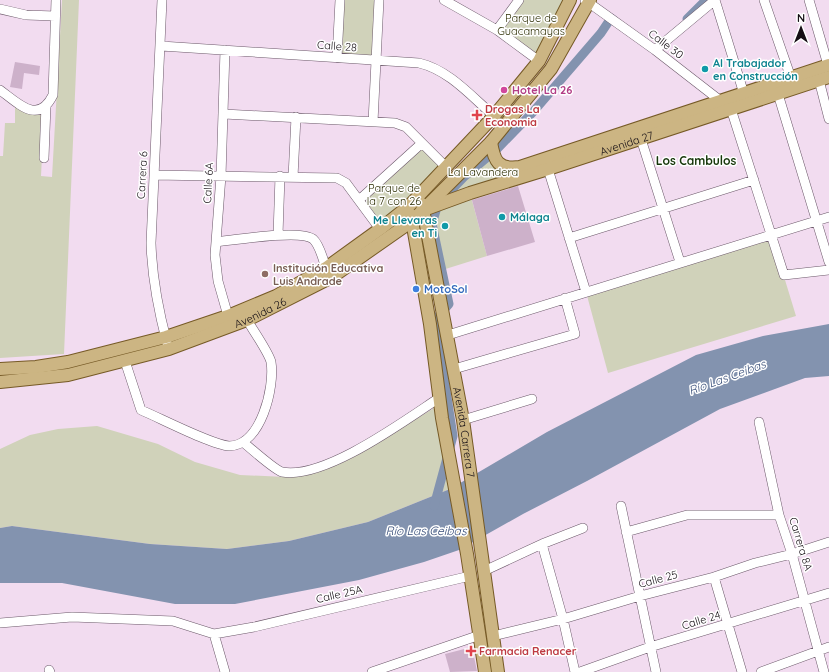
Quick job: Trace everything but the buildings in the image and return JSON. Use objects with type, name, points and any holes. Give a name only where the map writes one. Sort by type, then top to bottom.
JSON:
[{"type":"main road","name":"Avenida 26","points":[[0,382],[53,378],[125,361],[276,296],[326,268],[409,206],[447,168],[494,116],[539,61],[570,0]]},
{"type":"main road","name":"Avenida 26","points":[[0,369],[36,367],[167,343],[247,320],[332,277],[412,222],[493,151],[551,69],[588,1]]},
{"type":"main road","name":"Avenida 27","points":[[493,151],[504,166],[511,168],[520,167],[791,78],[826,72]]},
{"type":"main road","name":"Avenida 27","points":[[424,210],[470,193],[778,94],[826,72]]},
{"type":"main road","name":"Avenida Carrera 7","points":[[419,195],[424,210],[463,420],[498,672]]},
{"type":"main road","name":"Avenida Carrera 7","points":[[409,206],[430,324],[445,436],[467,554],[485,672]]},
{"type":"street","points":[[0,90],[30,110],[42,110],[53,95],[54,16],[56,0]]},
{"type":"street","name":"Carrera 6","points":[[162,0],[154,175],[152,270],[155,295],[167,343]]},
{"type":"street","points":[[337,58],[340,0]]},
{"type":"street","points":[[373,122],[379,0]]},
{"type":"street","points":[[444,0],[497,30],[539,61]]},
{"type":"street","points":[[497,30],[519,0]]},
{"type":"street","points":[[655,50],[715,0],[744,94]]},
{"type":"street","points":[[764,0],[791,78]]},
{"type":"street","points":[[809,0],[826,72],[829,119]]},
{"type":"street","name":"Calle 30","points":[[588,1],[655,50],[731,109]]},
{"type":"street","points":[[0,9],[26,15],[54,16]]},
{"type":"street","name":"Calle 28","points":[[161,46],[419,64],[433,67],[445,74],[494,116]]},
{"type":"street","name":"Calle 6A","points":[[225,50],[221,176],[215,255],[218,281],[228,316]]},
{"type":"street","points":[[778,94],[829,262]]},
{"type":"street","points":[[44,158],[46,105]]},
{"type":"street","points":[[731,109],[784,275],[829,270]]},
{"type":"street","points":[[224,114],[395,123],[406,127],[447,168]]},
{"type":"street","points":[[293,177],[296,117]]},
{"type":"street","points":[[641,139],[680,262]]},
{"type":"street","points":[[359,200],[422,143]]},
{"type":"street","points":[[548,169],[586,292]]},
{"type":"street","points":[[154,175],[280,176],[341,180],[359,200],[380,229]]},
{"type":"street","points":[[278,235],[280,176]]},
{"type":"street","points":[[569,238],[754,180]]},
{"type":"street","points":[[448,335],[829,217]]},
{"type":"street","points":[[216,242],[278,235],[298,236],[312,239],[326,268]]},
{"type":"street","points":[[454,369],[575,334],[565,298]]},
{"type":"street","points":[[125,361],[141,410],[212,441],[228,446],[243,442],[261,422],[272,380],[271,360],[247,320]]},
{"type":"street","points":[[243,442],[280,472],[299,473],[320,468],[370,442],[439,398]]},
{"type":"street","points":[[463,420],[532,399]]},
{"type":"street","name":"Carrera 8A","points":[[759,422],[779,515],[792,554],[824,672]]},
{"type":"street","points":[[621,506],[656,672]]},
{"type":"street","points":[[626,532],[687,515],[779,515]]},
{"type":"street","points":[[484,571],[542,544],[583,528]]},
{"type":"street","name":"Calle 25","points":[[493,636],[563,619],[640,596],[714,577],[755,563],[792,554],[829,542]]},
{"type":"street","points":[[542,544],[563,619],[575,672]]},
{"type":"street","name":"Calle 25A","points":[[214,634],[254,627],[470,576]]},
{"type":"street","points":[[714,577],[742,672]]},
{"type":"street","name":"Calle 24","points":[[580,672],[650,648],[829,593]]},
{"type":"street","points":[[0,623],[72,617],[173,621],[214,634],[225,672]]},
{"type":"street","points":[[372,672],[480,635]]},
{"type":"street","points":[[761,672],[829,647]]},
{"type":"green space","points":[[62,0],[79,0],[64,354],[0,358],[0,156],[3,156],[5,123],[15,123],[15,106],[30,113],[44,115],[41,176],[52,177]]},
{"type":"green space","points":[[340,0],[379,0],[375,61],[337,58]]},
{"type":"green space","name":"Parque de Guacamayas","points":[[519,0],[570,0],[539,61],[497,30]]},
{"type":"green space","name":"La Lavandera","points":[[491,142],[506,169],[515,179],[470,193],[487,256],[436,272],[424,210],[454,197],[447,187]]},
{"type":"green space","name":"Parque de la 7 con 26","points":[[422,143],[447,168],[380,229],[359,200]]},
{"type":"green space","points":[[771,234],[796,316],[608,373],[586,292]]},
{"type":"green space","points":[[434,408],[450,489],[368,522],[289,541],[227,549],[150,544],[12,526],[0,528],[0,449],[30,435],[58,429],[97,426],[158,444],[195,462],[240,475],[286,477],[310,474],[370,447]]},
{"type":"water","name":"Río Las Ceibas","points":[[829,324],[829,376],[805,378],[720,409],[523,514],[459,550],[424,562],[359,580],[235,604],[175,604],[62,583],[0,583],[0,528],[12,526],[150,544],[227,549],[289,541],[368,522],[450,489],[547,432],[696,355],[763,336]]},
{"type":"waterway","points":[[687,19],[706,0]]},
{"type":"waterway","points":[[434,506],[453,436],[435,320],[449,304],[432,224],[438,204],[465,176],[497,149],[533,112],[601,33],[611,18],[616,22]]},
{"type":"place","name":"Al Trabajador en Construcción","points":[[705,69]]},
{"type":"place","name":"Hotel La 26","points":[[504,90]]},
{"type":"place","name":"Drogas La Economia","points":[[477,115]]},
{"type":"place","name":"Málaga","points":[[502,217]]},
{"type":"place","name":"Me Llevaras en Ti","points":[[445,226]]},
{"type":"place","name":"Institución Educativa Luis Andrade","points":[[265,274]]},
{"type":"place","name":"MotoSol","points":[[416,289]]},
{"type":"place","name":"Farmacia Renacer","points":[[471,651]]},
{"type":"district","name":"Los Cambulos","points":[[696,160]]}]
